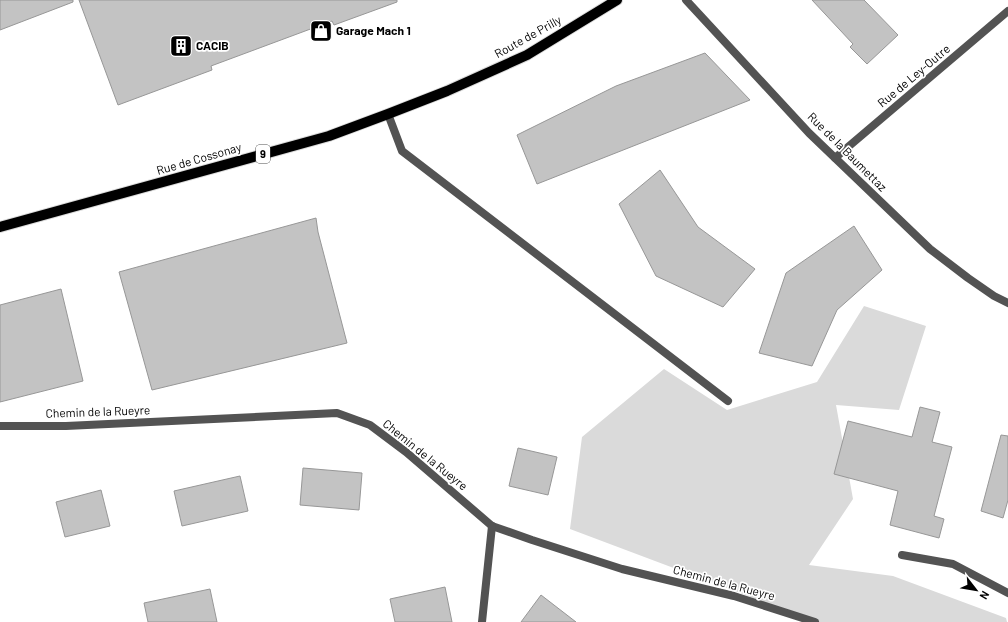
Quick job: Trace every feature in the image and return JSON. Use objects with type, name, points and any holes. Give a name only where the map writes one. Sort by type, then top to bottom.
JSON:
[{"type":"main road","name":"Route de Prilly","points":[[447,91],[527,55],[617,0]]},
{"type":"main road","name":"Rue de Cossonay","points":[[0,227],[329,136],[447,91]]},
{"type":"street","name":"Rue de la Baumettaz","points":[[686,0],[804,127],[930,250],[994,296],[1008,303]]},
{"type":"street","name":"Rue de Ley-Outre","points":[[835,158],[1008,11]]},
{"type":"street","points":[[388,114],[402,151],[728,401]]},
{"type":"street","name":"Chemin de la Rueyre","points":[[0,426],[74,425],[337,413],[370,425],[406,452],[492,526],[622,569],[734,596],[815,622]]},
{"type":"street","points":[[482,622],[492,526]]},
{"type":"street","points":[[902,555],[953,564],[1008,593]]},
{"type":"shaded area","points":[[864,306],[926,326],[899,410],[836,405],[853,499],[809,565],[893,576],[1006,618],[1007,622],[817,622],[570,529],[582,437],[664,369],[727,410],[817,382]]},
{"type":"building","points":[[0,0],[73,0],[73,2],[0,30]]},
{"type":"building","name":"CACIB","points":[[79,0],[397,0],[397,2],[334,25],[332,21],[211,66],[212,70],[118,105]]},
{"type":"building","points":[[812,0],[864,0],[898,35],[867,64],[850,47],[853,44]]},
{"type":"building","points":[[705,53],[750,100],[537,184],[517,135],[616,86]]},
{"type":"building","points":[[660,170],[698,227],[755,269],[723,307],[656,276],[619,204]]},
{"type":"building","points":[[316,218],[318,232],[347,343],[152,390],[119,272]]},
{"type":"building","points":[[854,226],[882,270],[837,310],[812,366],[759,353],[786,273]]},
{"type":"building","points":[[61,289],[83,381],[0,402],[0,305]]},
{"type":"building","points":[[920,407],[940,412],[932,442],[952,447],[934,516],[944,519],[939,538],[890,525],[898,491],[834,474],[848,421],[912,437]]},
{"type":"building","points":[[1001,435],[1008,436],[1008,500],[1003,518],[981,511]]},
{"type":"building","points":[[518,448],[557,457],[548,495],[509,486]]},
{"type":"building","points":[[303,468],[362,473],[359,510],[300,505]]},
{"type":"building","points":[[240,476],[248,511],[182,526],[174,491]]},
{"type":"building","points":[[101,490],[110,526],[65,537],[56,502]]},
{"type":"building","points":[[445,587],[452,622],[395,622],[390,599]]},
{"type":"building","points":[[210,589],[217,622],[148,622],[144,603]]},
{"type":"building","points":[[541,595],[576,622],[521,622]]},
{"type":"place","name":"Garage Mach 1","points":[[321,31]]},
{"type":"place","name":"CACIB","points":[[181,46]]}]
